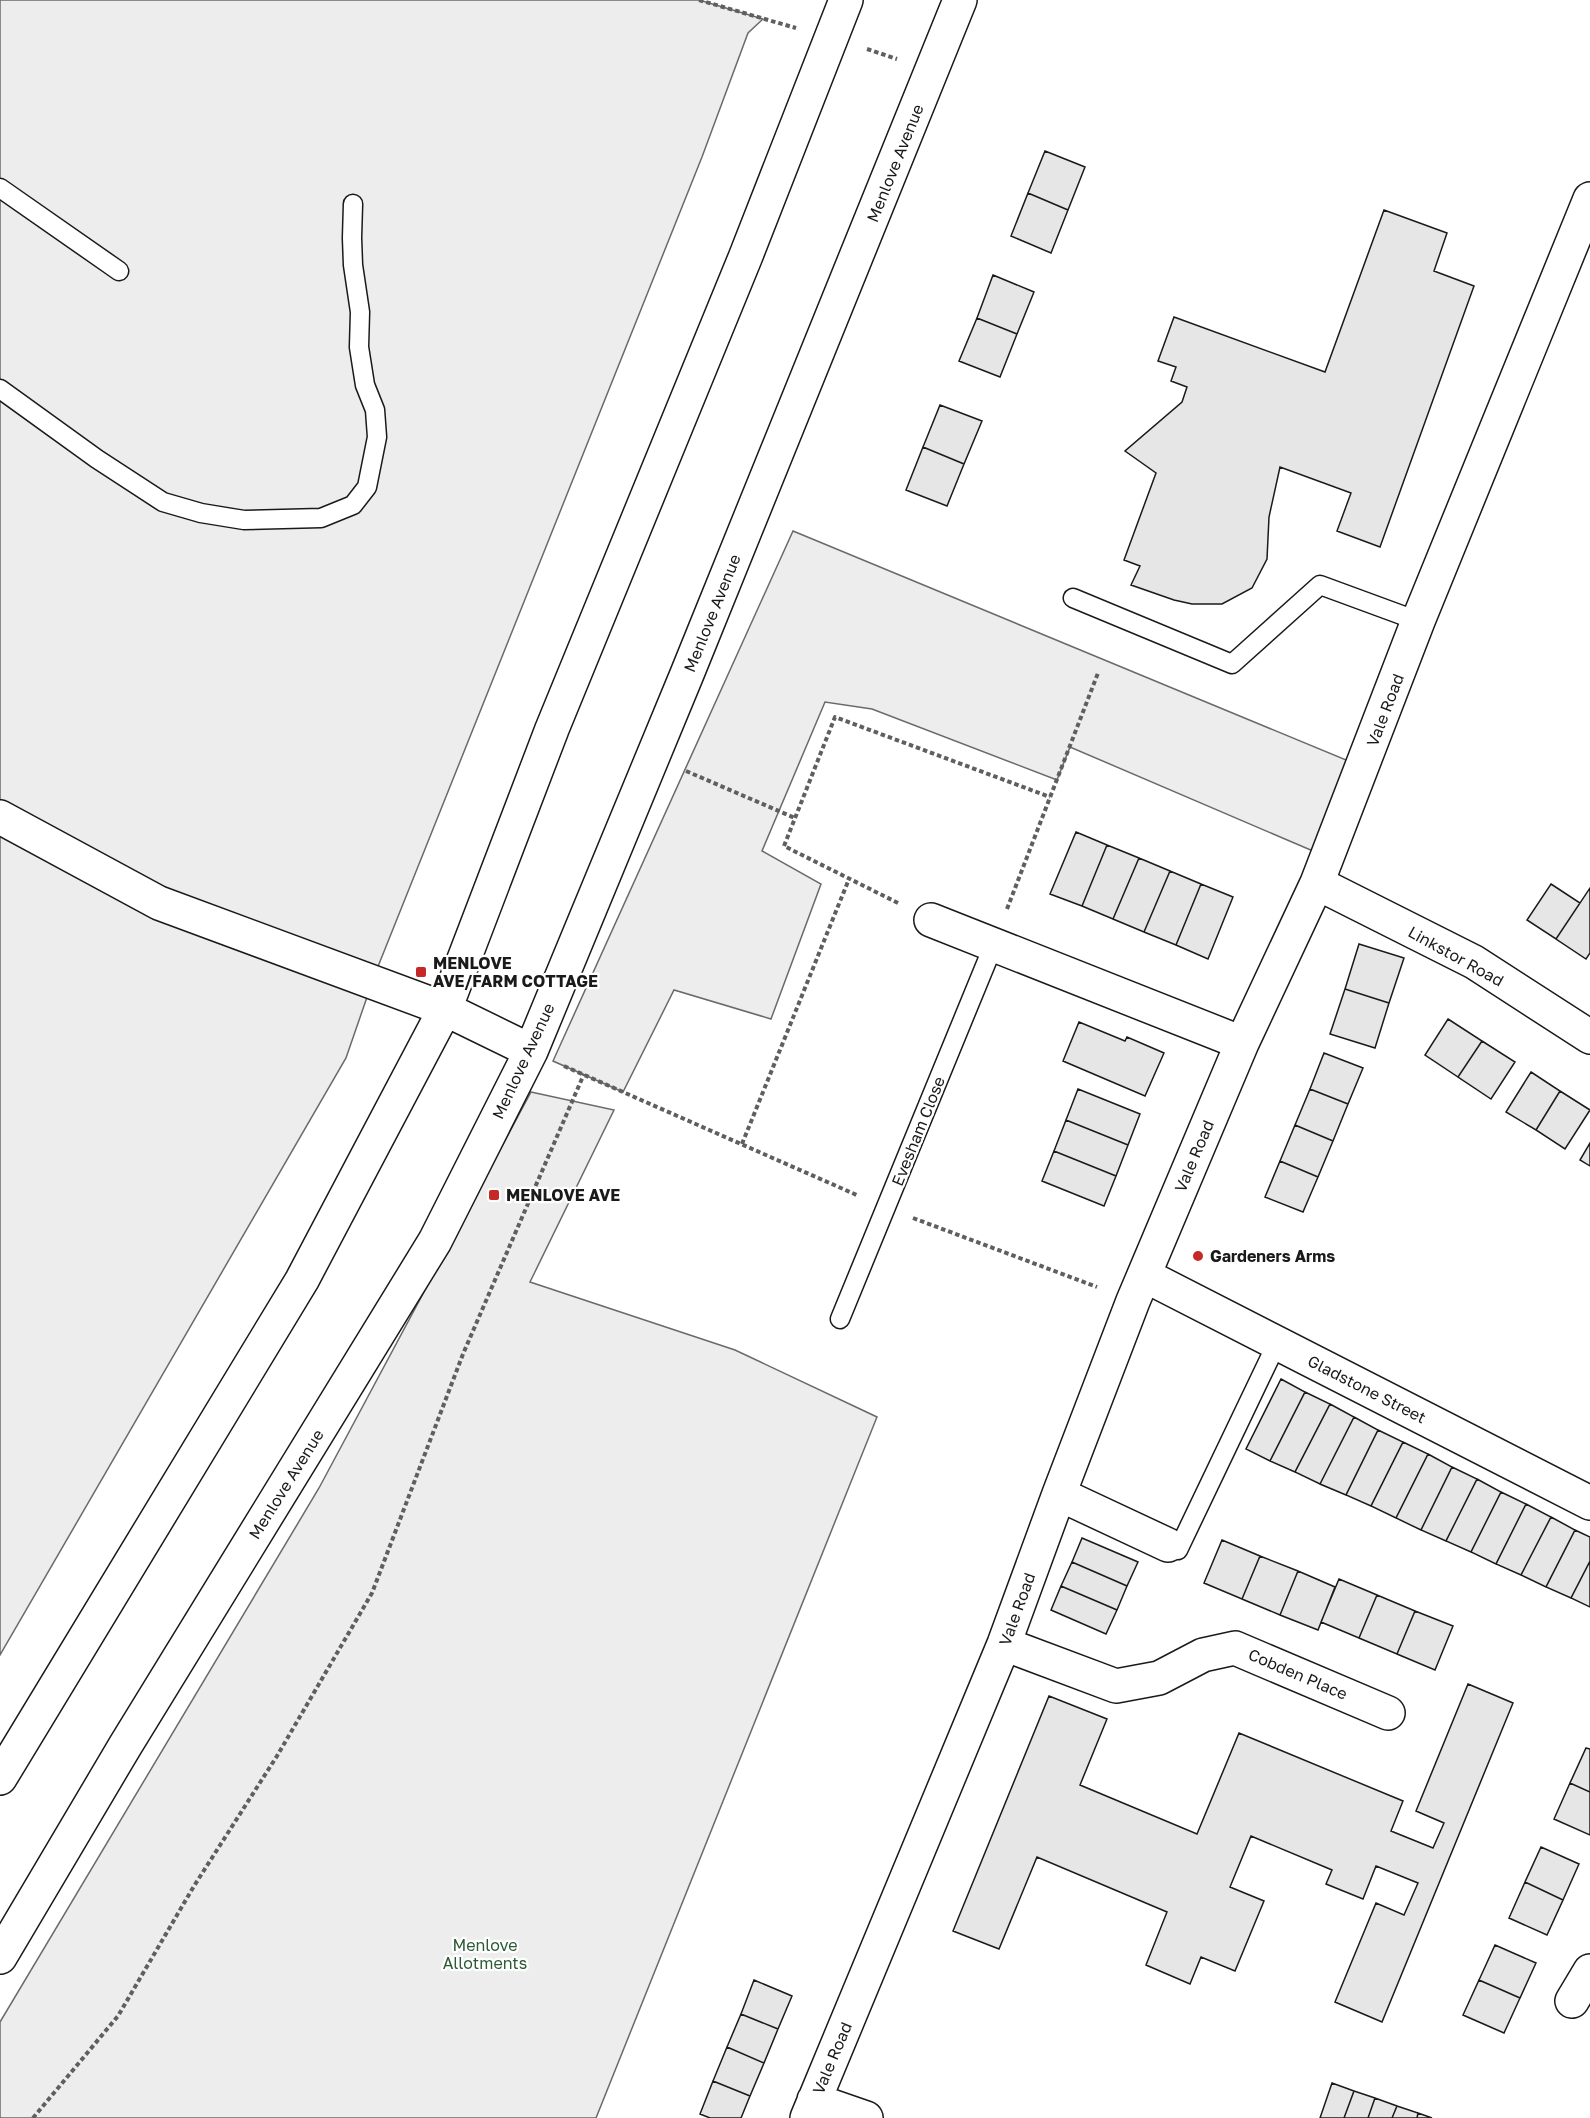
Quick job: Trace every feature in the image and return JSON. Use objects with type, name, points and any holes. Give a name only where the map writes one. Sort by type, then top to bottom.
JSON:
[{"type":"main road","points":[[0,1778],[302,1281],[445,1009],[552,729],[746,258],[846,0]]},
{"type":"main road","name":"Menlove Avenue","points":[[0,1957],[125,1746],[435,1241],[531,1051],[653,757],[960,0]]},
{"type":"main road","name":"Vale Road","points":[[810,2109],[1004,1644],[1138,1288],[1242,1043],[1317,883],[1418,621],[1587,216]]},
{"type":"main road","points":[[0,818],[159,903],[445,1009],[531,1051]]},
{"type":"main road","name":"Linkstor Road","points":[[1317,883],[1474,962],[1590,1037]]},
{"type":"main road","points":[[931,920],[1242,1043]]},
{"type":"main road","name":"Gladstone Street","points":[[1138,1288],[1277,1343],[1590,1503]]},
{"type":"main road","points":[[1059,1494],[1168,1545]]},
{"type":"main road","name":"Cobden Place","points":[[1004,1644],[1116,1686],[1159,1678],[1203,1655],[1235,1647],[1388,1713]]},
{"type":"main road","points":[[1572,2001],[1590,1971]]},
{"type":"main road","points":[[810,2109],[866,2118]]},
{"type":"lane","points":[[0,189],[119,271]]},
{"type":"lane","points":[[0,388],[97,459],[163,502],[201,513],[244,519],[321,518],[353,505],[367,488],[377,436],[375,410],[364,385],[358,347],[360,312],[352,265],[353,204]]},
{"type":"lane","points":[[1073,598],[1232,664],[1320,585],[1418,621]]},
{"type":"lane","name":"Evesham Close","points":[[840,1319],[994,944]]},
{"type":"lane","points":[[1168,1545],[1178,1550],[1277,1343]]},
{"type":"path","points":[[699,0],[801,30]]},
{"type":"path","points":[[861,47],[899,59]]},
{"type":"path","points":[[994,944],[1098,674]]},
{"type":"path","points":[[931,920],[784,846],[835,717],[1050,797]]},
{"type":"path","points":[[653,757],[795,818]]},
{"type":"path","points":[[742,1144],[849,879]]},
{"type":"path","points":[[531,1051],[886,1208],[1138,1288]]},
{"type":"path","points":[[33,2118],[118,2016],[194,1886],[277,1756],[372,1593],[463,1354],[584,1074]]},
{"type":"shaded area","points":[[0,0],[699,0],[763,19],[748,33],[702,157],[375,974],[346,1058],[0,1655]]},
{"type":"shaded area","points":[[793,531],[1363,767],[1327,857],[1070,747],[1057,780],[872,709],[825,702],[762,851],[821,884],[771,1019],[674,990],[623,1092],[553,1061]]},
{"type":"shaded area","points":[[531,1092],[614,1110],[530,1282],[735,1350],[877,1417],[596,2118],[0,2118],[0,2022],[319,1488]]},
{"type":"building","points":[[1045,151],[1085,167],[1068,210],[1028,193]]},
{"type":"building","points":[[1028,193],[1068,210],[1051,253],[1011,236]]},
{"type":"building","points":[[1384,210],[1447,233],[1434,271],[1474,286],[1380,547],[1337,531],[1351,493],[1280,467],[1269,517],[1267,559],[1252,588],[1222,604],[1192,604],[1131,585],[1140,566],[1124,560],[1156,473],[1125,451],[1182,402],[1187,387],[1171,381],[1176,367],[1158,361],[1174,317],[1325,372]]},
{"type":"building","points":[[993,275],[1034,292],[1017,334],[977,318]]},
{"type":"building","points":[[977,318],[1017,334],[1000,377],[959,361]]},
{"type":"building","points":[[940,405],[982,421],[964,464],[923,447]]},
{"type":"building","points":[[923,447],[964,464],[947,506],[906,490]]},
{"type":"building","points":[[1076,832],[1107,845],[1082,906],[1050,894]]},
{"type":"building","points":[[1107,845],[1139,858],[1113,919],[1082,906]]},
{"type":"building","points":[[1139,858],[1170,871],[1144,932],[1113,919]]},
{"type":"building","points":[[1170,871],[1201,884],[1176,945],[1144,932]]},
{"type":"building","points":[[1201,884],[1233,897],[1208,959],[1176,945]]},
{"type":"building","points":[[1551,884],[1580,903],[1556,939],[1527,920]]},
{"type":"building","points":[[1590,888],[1590,953],[1586,959],[1556,939]]},
{"type":"building","points":[[1359,944],[1404,958],[1389,1003],[1345,989]]},
{"type":"building","points":[[1345,989],[1389,1003],[1375,1048],[1330,1034]]},
{"type":"building","points":[[1448,1019],[1482,1041],[1458,1077],[1425,1055]]},
{"type":"building","points":[[1079,1022],[1125,1041],[1127,1037],[1164,1053],[1145,1096],[1063,1061]]},
{"type":"building","points":[[1482,1041],[1515,1062],[1491,1099],[1458,1077]]},
{"type":"building","points":[[1324,1053],[1363,1068],[1348,1104],[1310,1089]]},
{"type":"building","points":[[1531,1072],[1560,1091],[1536,1130],[1506,1112]]},
{"type":"building","points":[[1078,1089],[1140,1114],[1128,1145],[1066,1120]]},
{"type":"building","points":[[1310,1089],[1348,1104],[1333,1141],[1295,1125]]},
{"type":"building","points":[[1560,1091],[1590,1110],[1565,1149],[1536,1130]]},
{"type":"building","points":[[1066,1120],[1128,1145],[1116,1176],[1054,1151]]},
{"type":"building","points":[[1295,1125],[1333,1141],[1318,1177],[1280,1161]]},
{"type":"building","points":[[1590,1143],[1590,1166],[1580,1160]]},
{"type":"building","points":[[1054,1151],[1116,1176],[1104,1206],[1042,1181]]},
{"type":"building","points":[[1280,1161],[1318,1177],[1303,1212],[1265,1197]]},
{"type":"building","points":[[1281,1379],[1305,1392],[1270,1461],[1246,1449]]},
{"type":"building","points":[[1305,1392],[1330,1404],[1295,1472],[1270,1461]]},
{"type":"building","points":[[1330,1404],[1354,1417],[1320,1484],[1295,1472]]},
{"type":"building","points":[[1354,1417],[1378,1430],[1346,1495],[1320,1484]]},
{"type":"building","points":[[1378,1430],[1403,1442],[1371,1506],[1346,1495]]},
{"type":"building","points":[[1403,1442],[1428,1454],[1396,1518],[1371,1506]]},
{"type":"building","points":[[1428,1454],[1452,1467],[1421,1530],[1396,1518]]},
{"type":"building","points":[[1452,1467],[1477,1479],[1446,1541],[1421,1530]]},
{"type":"building","points":[[1477,1479],[1501,1492],[1471,1552],[1446,1541]]},
{"type":"building","points":[[1501,1492],[1526,1504],[1496,1564],[1471,1552]]},
{"type":"building","points":[[1526,1504],[1551,1517],[1521,1575],[1496,1564]]},
{"type":"building","points":[[1551,1517],[1575,1530],[1546,1587],[1521,1575]]},
{"type":"building","points":[[1575,1530],[1590,1537],[1590,1561],[1571,1598],[1546,1587]]},
{"type":"building","points":[[1082,1538],[1138,1562],[1127,1586],[1072,1562]]},
{"type":"building","points":[[1222,1540],[1260,1556],[1242,1599],[1204,1583]]},
{"type":"building","points":[[1260,1556],[1298,1571],[1280,1615],[1242,1599]]},
{"type":"building","points":[[1590,1561],[1590,1607],[1571,1598]]},
{"type":"building","points":[[1072,1562],[1127,1586],[1117,1610],[1061,1586]]},
{"type":"building","points":[[1298,1571],[1335,1587],[1318,1630],[1280,1615]]},
{"type":"building","points":[[1339,1579],[1377,1595],[1359,1638],[1321,1622]]},
{"type":"building","points":[[1061,1586],[1117,1610],[1106,1634],[1051,1610]]},
{"type":"building","points":[[1377,1595],[1415,1611],[1397,1654],[1359,1638]]},
{"type":"building","points":[[1415,1611],[1453,1626],[1435,1670],[1397,1654]]},
{"type":"building","points":[[1468,1684],[1513,1703],[1382,2022],[1335,2002],[1376,1903],[1404,1915],[1418,1883],[1376,1866],[1363,1899],[1326,1884],[1332,1870],[1251,1836],[1230,1887],[1264,1901],[1235,1971],[1201,1957],[1190,1984],[1146,1965],[1167,1912],[1037,1857],[999,1949],[953,1931],[1049,1696],[1107,1719],[1080,1785],[1197,1834],[1239,1733],[1403,1801],[1391,1831],[1433,1848],[1444,1823],[1416,1811]]},
{"type":"building","points":[[1586,1748],[1590,1749],[1590,1792],[1570,1783]]},
{"type":"building","points":[[1570,1783],[1590,1792],[1590,1835],[1554,1819]]},
{"type":"building","points":[[1541,1847],[1579,1864],[1563,1900],[1525,1882]]},
{"type":"building","points":[[1525,1882],[1563,1900],[1547,1935],[1509,1918]]},
{"type":"building","points":[[1495,1945],[1536,1963],[1520,1998],[1479,1980]]},
{"type":"building","points":[[754,1980],[792,1996],[778,2029],[741,2014]]},
{"type":"building","points":[[1479,1980],[1520,1998],[1504,2033],[1463,2015]]},
{"type":"building","points":[[741,2014],[778,2029],[764,2063],[727,2047]]},
{"type":"building","points":[[727,2047],[764,2063],[750,2096],[713,2081]]},
{"type":"building","points":[[713,2081],[750,2096],[741,2118],[710,2118],[700,2114]]},
{"type":"building","points":[[1332,2083],[1354,2091],[1344,2118],[1320,2118]]},
{"type":"building","points":[[1354,2091],[1375,2098],[1368,2118],[1344,2118]]},
{"type":"building","points":[[1375,2098],[1397,2106],[1392,2118],[1368,2118]]},
{"type":"building","points":[[1397,2106],[1418,2113],[1417,2118],[1392,2118]]},
{"type":"building","points":[[1418,2113],[1432,2118],[1417,2118]]},
{"type":"place","name":"MENLOVE AVE/FARM COTTAGE","points":[[421,972]]},
{"type":"place","name":"MENLOVE AVE","points":[[494,1195]]},
{"type":"place","name":"Gardeners Arms","points":[[1198,1256]]},
{"type":"park label","name":"Menlove Allotments","points":[[485,1954]]}]
